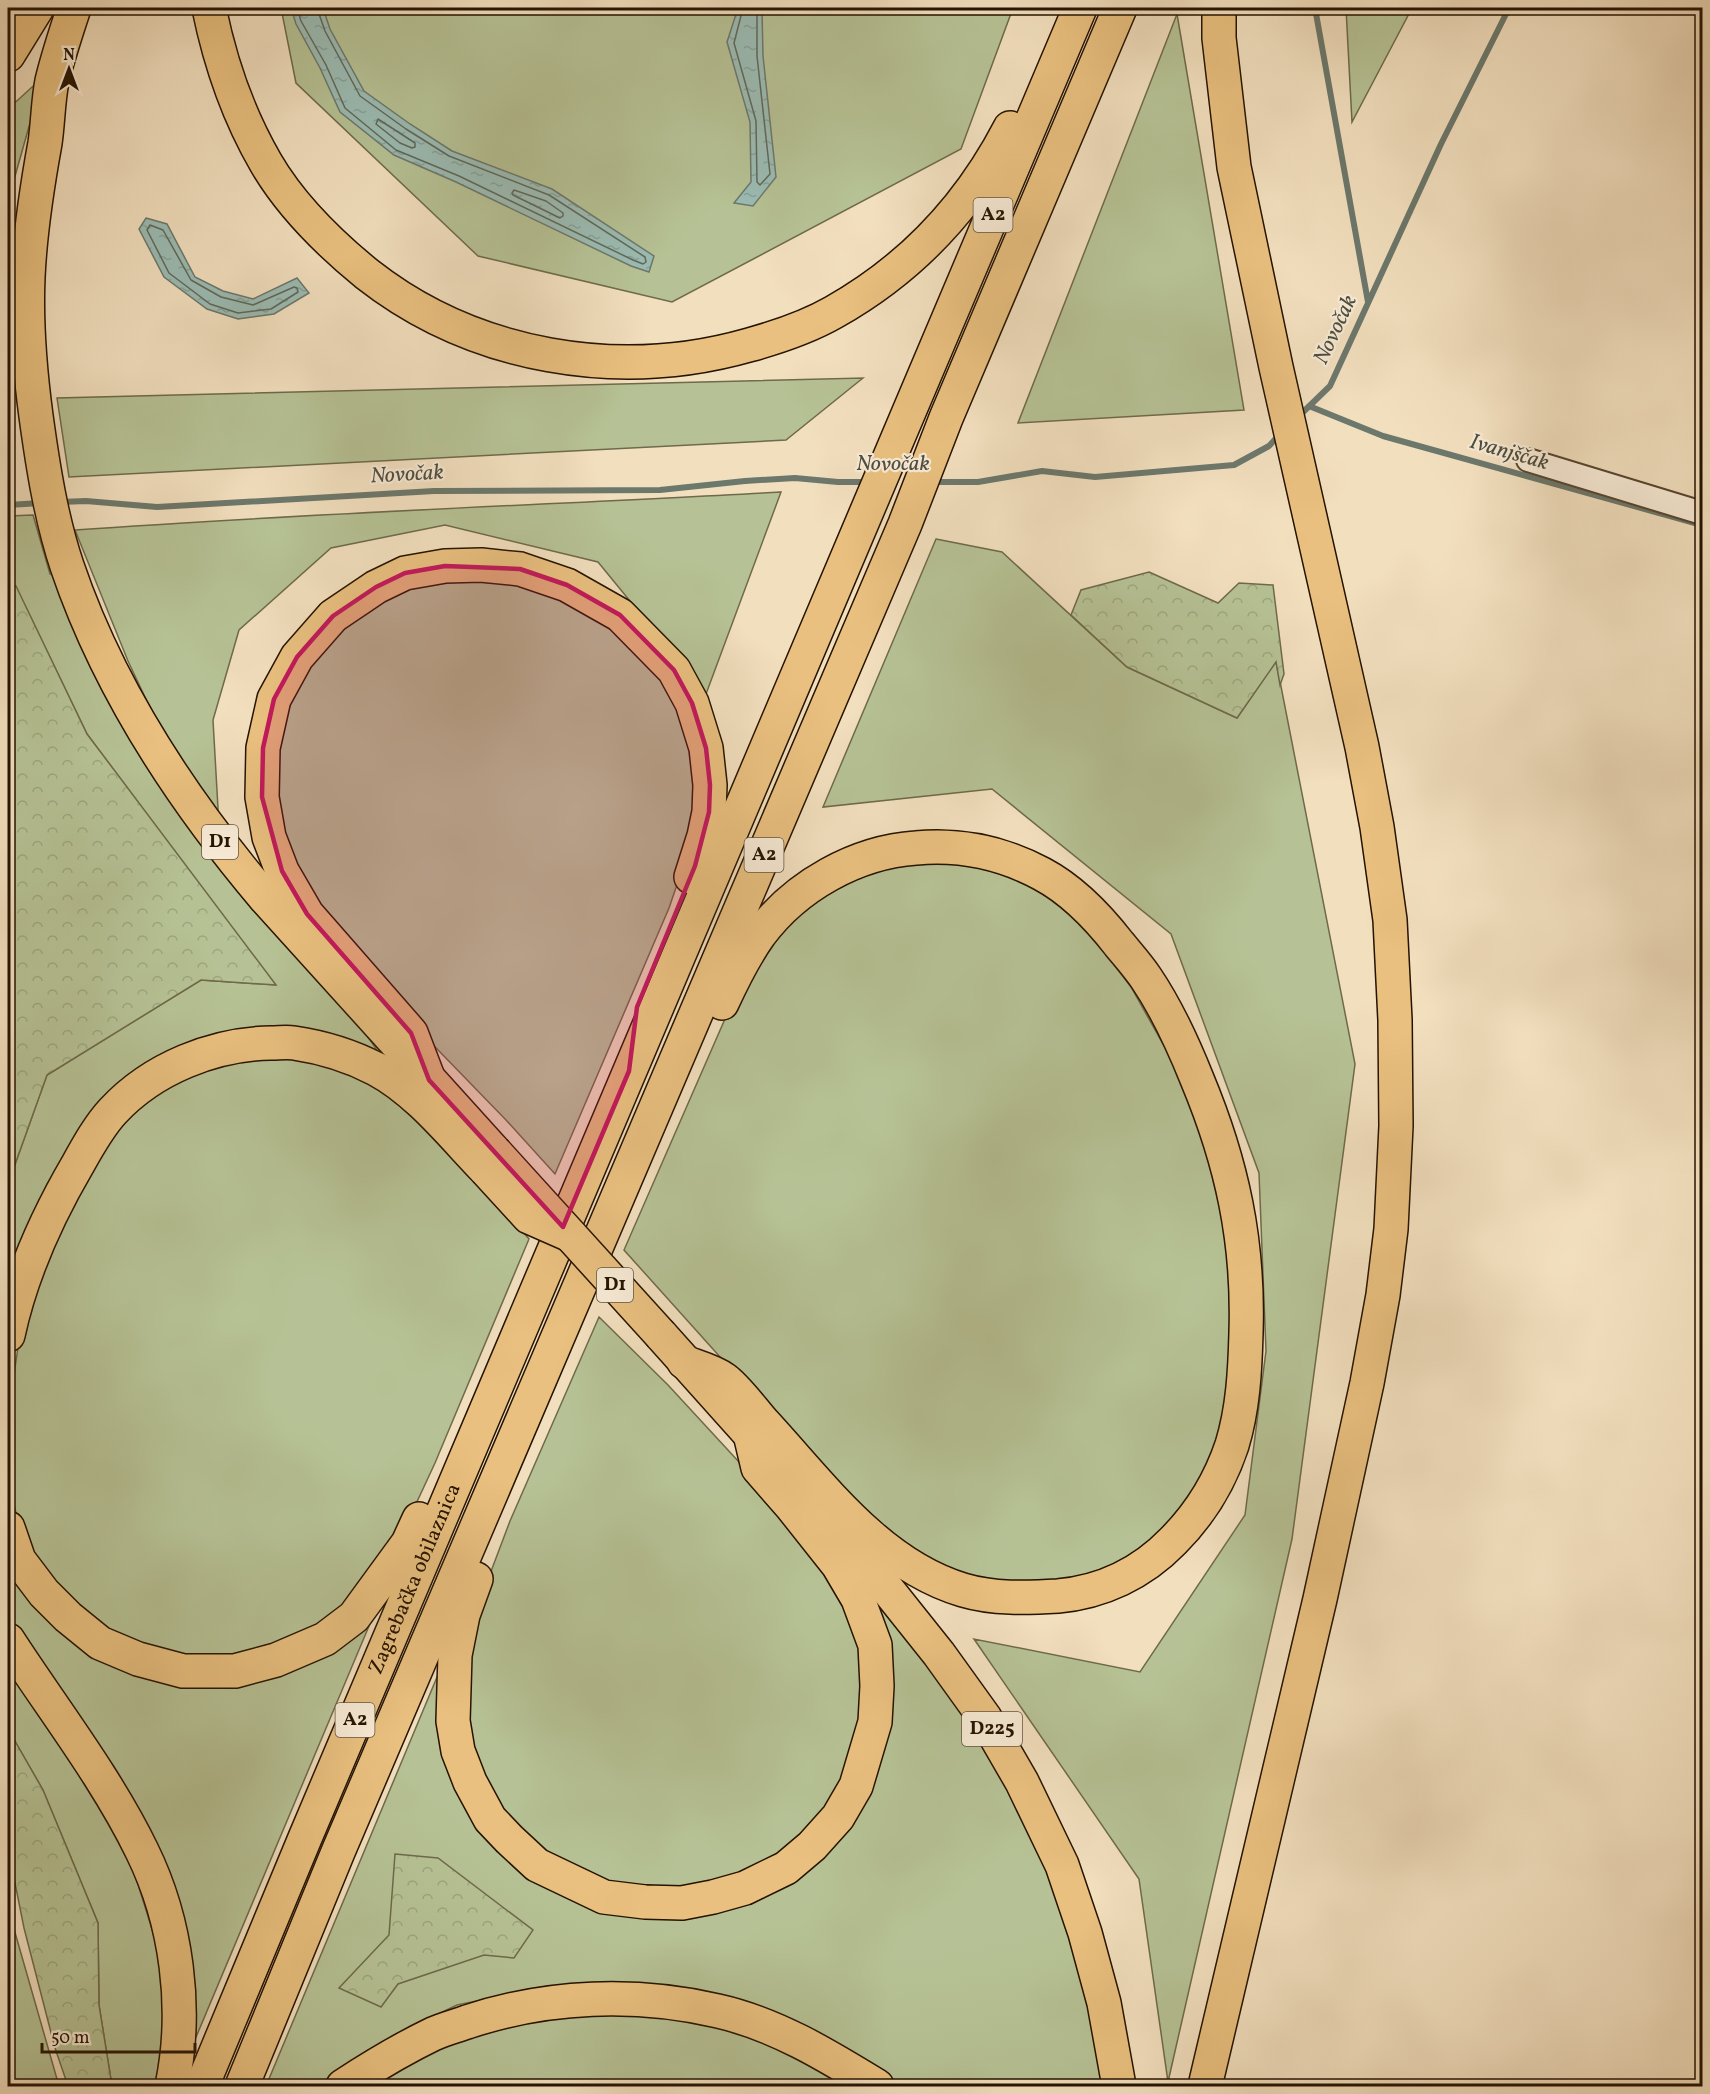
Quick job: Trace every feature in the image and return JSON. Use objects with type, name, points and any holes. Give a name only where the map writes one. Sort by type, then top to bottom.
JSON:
[{"type":"main road","points":[[8,55],[37,8]]},
{"type":"main road","name":"D1","points":[[74,8],[52,84],[38,183],[28,277],[31,376],[51,508],[67,566],[106,660],[161,759],[234,861],[429,1080],[530,1217],[570,1235],[684,1362]]},
{"type":"main road","name":"D1","points":[[49,118],[65,90],[90,8]]},
{"type":"main road","points":[[209,8],[215,40],[240,114],[267,165],[301,211],[343,255],[390,292],[442,321],[516,348],[555,357],[616,363],[674,361],[728,351],[776,338],[832,313],[879,283],[927,243],[965,201],[994,157],[1016,116],[1061,8]]},
{"type":"main road","name":"A2","points":[[629,1071],[1080,8]]},
{"type":"main road","name":"A2","points":[[622,1187],[905,524],[946,418],[1119,8]]},
{"type":"main road","points":[[1205,2086],[1325,1576],[1367,1383],[1383,1295],[1391,1229],[1396,1126],[1395,1020],[1390,920],[1377,827],[1362,747],[1276,367],[1234,167],[1220,38],[1219,8]]},
{"type":"main road","points":[[429,1080],[411,1033],[307,914],[282,871],[269,837],[262,797],[263,748],[274,699],[297,657],[333,616],[376,587],[405,573],[445,566],[481,565],[520,569],[567,585],[620,615],[674,670],[692,703],[706,748],[710,812],[705,836],[679,909],[637,1007],[629,1071]]},
{"type":"main road","points":[[622,1187],[659,1147],[735,976],[760,933],[790,903],[819,879],[858,861],[898,849],[940,846],[972,849],[1006,858],[1044,875],[1074,897],[1104,925],[1146,978],[1178,1033],[1212,1115],[1227,1161],[1238,1210],[1244,1256],[1247,1301],[1246,1370],[1238,1419],[1231,1446],[1204,1505],[1183,1532],[1135,1573],[1105,1586],[1077,1594],[1006,1597],[963,1590],[914,1570],[847,1514],[725,1379],[684,1362]]},
{"type":"main road","points":[[8,1335],[16,1298],[41,1233],[65,1185],[90,1143],[113,1111],[145,1084],[173,1066],[208,1052],[250,1043],[292,1042],[331,1052],[376,1069],[412,1094],[490,1160]]},
{"type":"main road","name":"Zagrebačka obilaznica","points":[[202,2086],[629,1071]]},
{"type":"main road","name":"Zagrebačka obilaznica","points":[[242,2086],[338,1852],[622,1187]]},
{"type":"main road","points":[[8,1528],[19,1560],[44,1593],[68,1617],[100,1643],[138,1659],[183,1671],[235,1671],[276,1660],[325,1639],[354,1617],[368,1599],[408,1543],[477,1385],[486,1373],[509,1354]]},
{"type":"main road","name":"D225","points":[[684,1362],[876,1575],[939,1654],[985,1718],[1022,1782],[1062,1865],[1104,2003],[1119,2086]]},
{"type":"main road","points":[[536,1389],[538,1405],[536,1438],[473,1585],[464,1615],[455,1655],[453,1721],[458,1751],[470,1782],[490,1819],[537,1864],[604,1897],[645,1902],[682,1903],[745,1888],[786,1868],[812,1846],[838,1817],[856,1786],[868,1748],[875,1722],[877,1686],[875,1645],[858,1599],[837,1565],[758,1468],[750,1434]]},
{"type":"main road","points":[[8,1640],[117,1806],[142,1851],[159,1891],[176,1961],[179,2009],[178,2050],[172,2086]]},
{"type":"main road","points":[[343,2086],[373,2066],[435,2033],[489,2015],[542,2004],[601,1998],[663,2001],[720,2011],[767,2027],[821,2052],[878,2086]]},
{"type":"street","points":[[1528,460],[1702,513]]},
{"type":"highlighted area","points":[[445,566],[520,569],[567,585],[620,615],[674,670],[692,703],[706,748],[710,785],[709,812],[695,866],[637,1007],[629,1071],[563,1227],[429,1080],[411,1033],[307,914],[282,871],[262,797],[263,748],[274,699],[297,657],[333,616],[376,587],[405,573]]},
{"type":"green space","points":[[281,8],[1013,8],[961,149],[672,302],[478,256],[296,83]]},
{"type":"green space","points":[[1346,8],[1412,8],[1352,122]]},
{"type":"green space","points":[[1177,14],[1244,410],[1018,423]]},
{"type":"green space","points":[[43,77],[8,201],[8,109]]},
{"type":"green space","points":[[863,378],[786,440],[69,477],[57,398]]},
{"type":"green space","points":[[781,492],[706,694],[598,562],[445,525],[331,548],[239,630],[213,720],[219,826],[176,763],[128,661],[75,530],[340,514]]},
{"type":"green space","points":[[33,515],[50,574],[56,576],[383,1059],[254,1030],[92,1121],[47,1184],[8,1287],[8,1184],[47,1075],[201,980],[275,985],[87,734],[16,587],[8,588],[8,516]]},
{"type":"green space","points":[[936,539],[1002,552],[1127,667],[1237,718],[1276,661],[1355,1064],[1292,1539],[1168,2082],[1139,1879],[974,1639],[1140,1672],[1245,1515],[1266,1351],[1259,1173],[1171,934],[992,789],[823,807]]},
{"type":"green space","points":[[1149,572],[1218,603],[1239,583],[1273,585],[1284,674],[1280,685],[1276,662],[1237,718],[1127,667],[1071,615],[1081,590]]},
{"type":"green space","points":[[464,579],[517,584],[567,601],[609,626],[641,655],[664,684],[685,725],[697,767],[690,847],[669,908],[555,1174],[407,1018],[304,886],[286,844],[275,799],[275,751],[285,705],[302,671],[334,634],[370,605],[419,585]]},
{"type":"green space","points":[[16,586],[87,734],[276,985],[201,980],[47,1075],[8,1184],[8,588]]},
{"type":"green space","points":[[934,859],[990,868],[1043,891],[1090,933],[1131,987],[1181,1076],[1216,1175],[1231,1258],[1236,1356],[1227,1413],[1205,1475],[1174,1520],[1130,1557],[1086,1577],[1041,1584],[987,1583],[943,1570],[852,1504],[624,1250],[742,980],[804,906],[881,866]]},
{"type":"green space","points":[[268,1057],[313,1058],[353,1074],[405,1104],[462,1160],[529,1239],[435,1463],[402,1534],[365,1584],[322,1626],[235,1657],[195,1658],[109,1634],[44,1570],[19,1526],[9,1483],[8,1415],[20,1334],[59,1225],[112,1135],[138,1108],[171,1083],[214,1063]]},
{"type":"green space","points":[[599,1317],[668,1385],[786,1513],[846,1598],[862,1647],[860,1738],[826,1813],[776,1859],[701,1889],[622,1889],[546,1855],[494,1800],[469,1733],[466,1663],[490,1574],[510,1521]]},
{"type":"green space","points":[[8,1563],[178,1683],[363,1624],[369,1626],[191,2049],[192,1991],[52,1685],[8,1616]]},
{"type":"green space","points":[[880,1606],[947,1687],[1000,1771],[1050,1877],[1082,1972],[1105,2086],[895,2086],[854,2058],[616,1984],[541,1988],[457,2005],[394,2035],[319,2086],[266,2086],[440,1670],[519,1863],[695,1916],[865,1798],[873,1610]]},
{"type":"green space","points":[[8,1665],[79,1772],[132,1865],[160,1955],[166,2038],[156,2086],[112,2086],[99,2005],[98,1923],[43,1790],[8,1729]]},
{"type":"green space","points":[[8,1729],[43,1790],[98,1923],[99,2005],[112,2086],[68,2086],[55,2048],[24,1928],[8,1848]]},
{"type":"green space","points":[[395,1854],[438,1858],[533,1930],[514,1958],[484,1955],[398,1984],[381,2007],[339,1988],[389,1935]]},
{"type":"green space","points":[[8,1896],[14,1929],[59,2086],[8,2086]]},
{"type":"green space","points":[[579,2009],[715,2021],[861,2086],[360,2086],[450,2037]]},
{"type":"water","points":[[291,8],[323,8],[330,29],[364,91],[452,151],[552,189],[654,256],[649,272],[631,266],[456,182],[394,155],[340,112],[296,24]]},
{"type":"water","points":[[738,8],[764,8],[762,11],[763,56],[776,177],[753,206],[734,203],[751,182],[750,122],[727,42]]},
{"type":"water","points":[[146,218],[167,224],[195,277],[223,291],[253,299],[297,278],[309,293],[274,314],[238,319],[207,309],[164,277],[139,229]]},
{"type":"waterway","points":[[1315,8],[1368,302]]},
{"type":"waterway","name":"Novočak","points":[[1297,418],[1330,386],[1441,144],[1509,8]]},
{"type":"waterway","name":"Ivanjščak","points":[[1309,406],[1383,436],[1702,525]]},
{"type":"waterway","name":"Novočak","points":[[931,482],[978,482],[1042,471],[1095,477],[1234,465],[1269,446],[1281,433]]},
{"type":"waterway","name":"Novočak","points":[[60,502],[86,501],[157,507],[434,491],[660,490],[795,478],[867,482]]},
{"type":"waterway","name":"Novočak","points":[[8,505],[41,503]]}]
